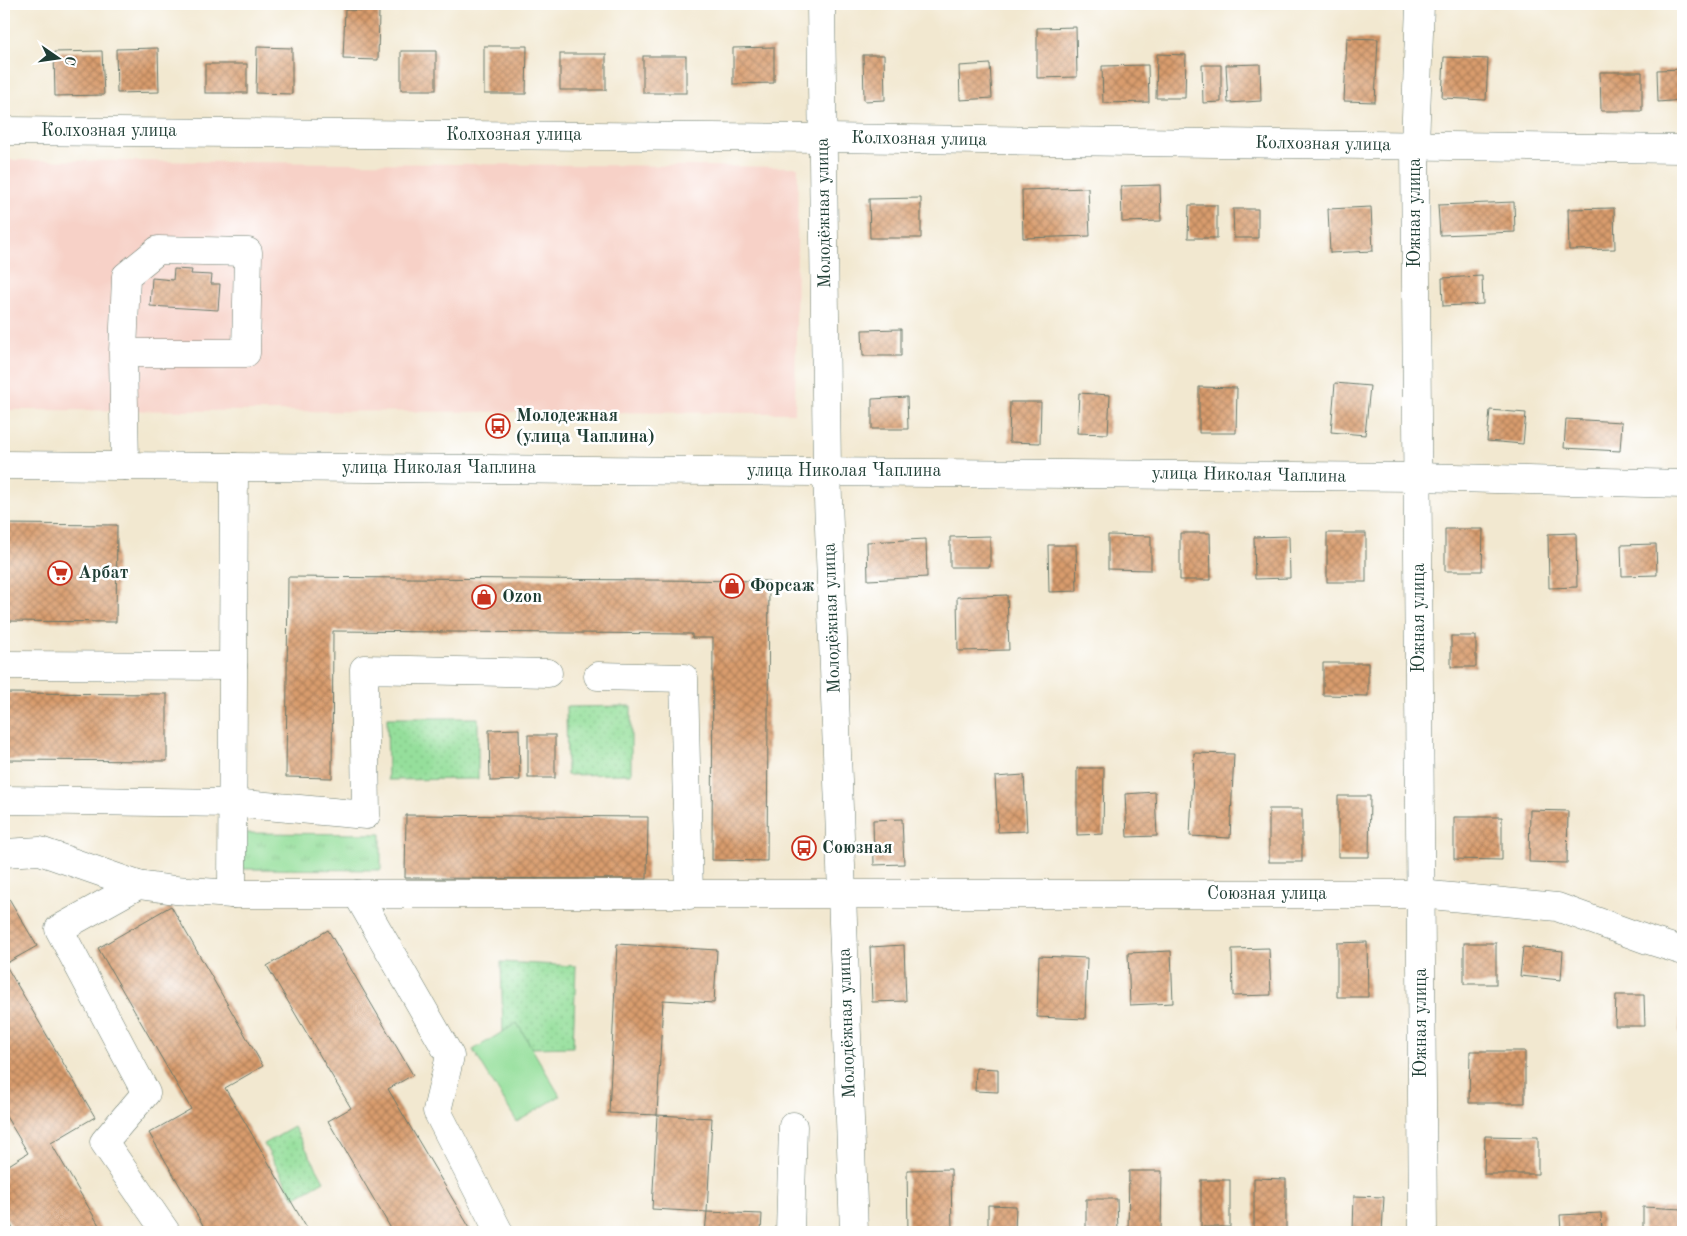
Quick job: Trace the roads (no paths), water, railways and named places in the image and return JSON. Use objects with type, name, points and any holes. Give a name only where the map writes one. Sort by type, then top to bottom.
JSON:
[{"type":"street","name":"Молодёжная улица","points":[[822,4],[827,471],[854,1232]]},
{"type":"street","name":"Южная улица","points":[[1420,4],[1415,145],[1423,1232]]},
{"type":"street","name":"Колхозная улица","points":[[4,130],[1683,149]]},
{"type":"street","points":[[123,353],[246,353],[248,252],[158,250],[126,276],[123,353],[125,466]]},
{"type":"street","name":"улица Николая Чаплина","points":[[4,465],[1417,477],[1683,484]]},
{"type":"street","points":[[232,894],[234,467]]},
{"type":"street","points":[[4,665],[233,666]]},
{"type":"street","points":[[4,800],[233,803],[366,815],[364,670],[548,673]]},
{"type":"street","points":[[598,676],[684,678],[689,895]]},
{"type":"street","name":"Союзная улица","points":[[4,853],[40,851],[138,885],[232,894],[1420,894],[1557,907],[1683,951]]},
{"type":"street","points":[[138,885],[59,930],[146,1093],[104,1142],[166,1232]]},
{"type":"street","points":[[357,894],[450,1056],[437,1111],[499,1232]]},
{"type":"street","points":[[790,1232],[793,1126]]},
{"type":"place","name":"Молодежная (улица Чаплина)","points":[[498,426]]},
{"type":"place","name":"Арбат","points":[[60,573]]},
{"type":"place","name":"Форсаж","points":[[732,586]]},
{"type":"place","name":"Ozon","points":[[484,597]]},
{"type":"place","name":"Союзная","points":[[804,848]]}]
